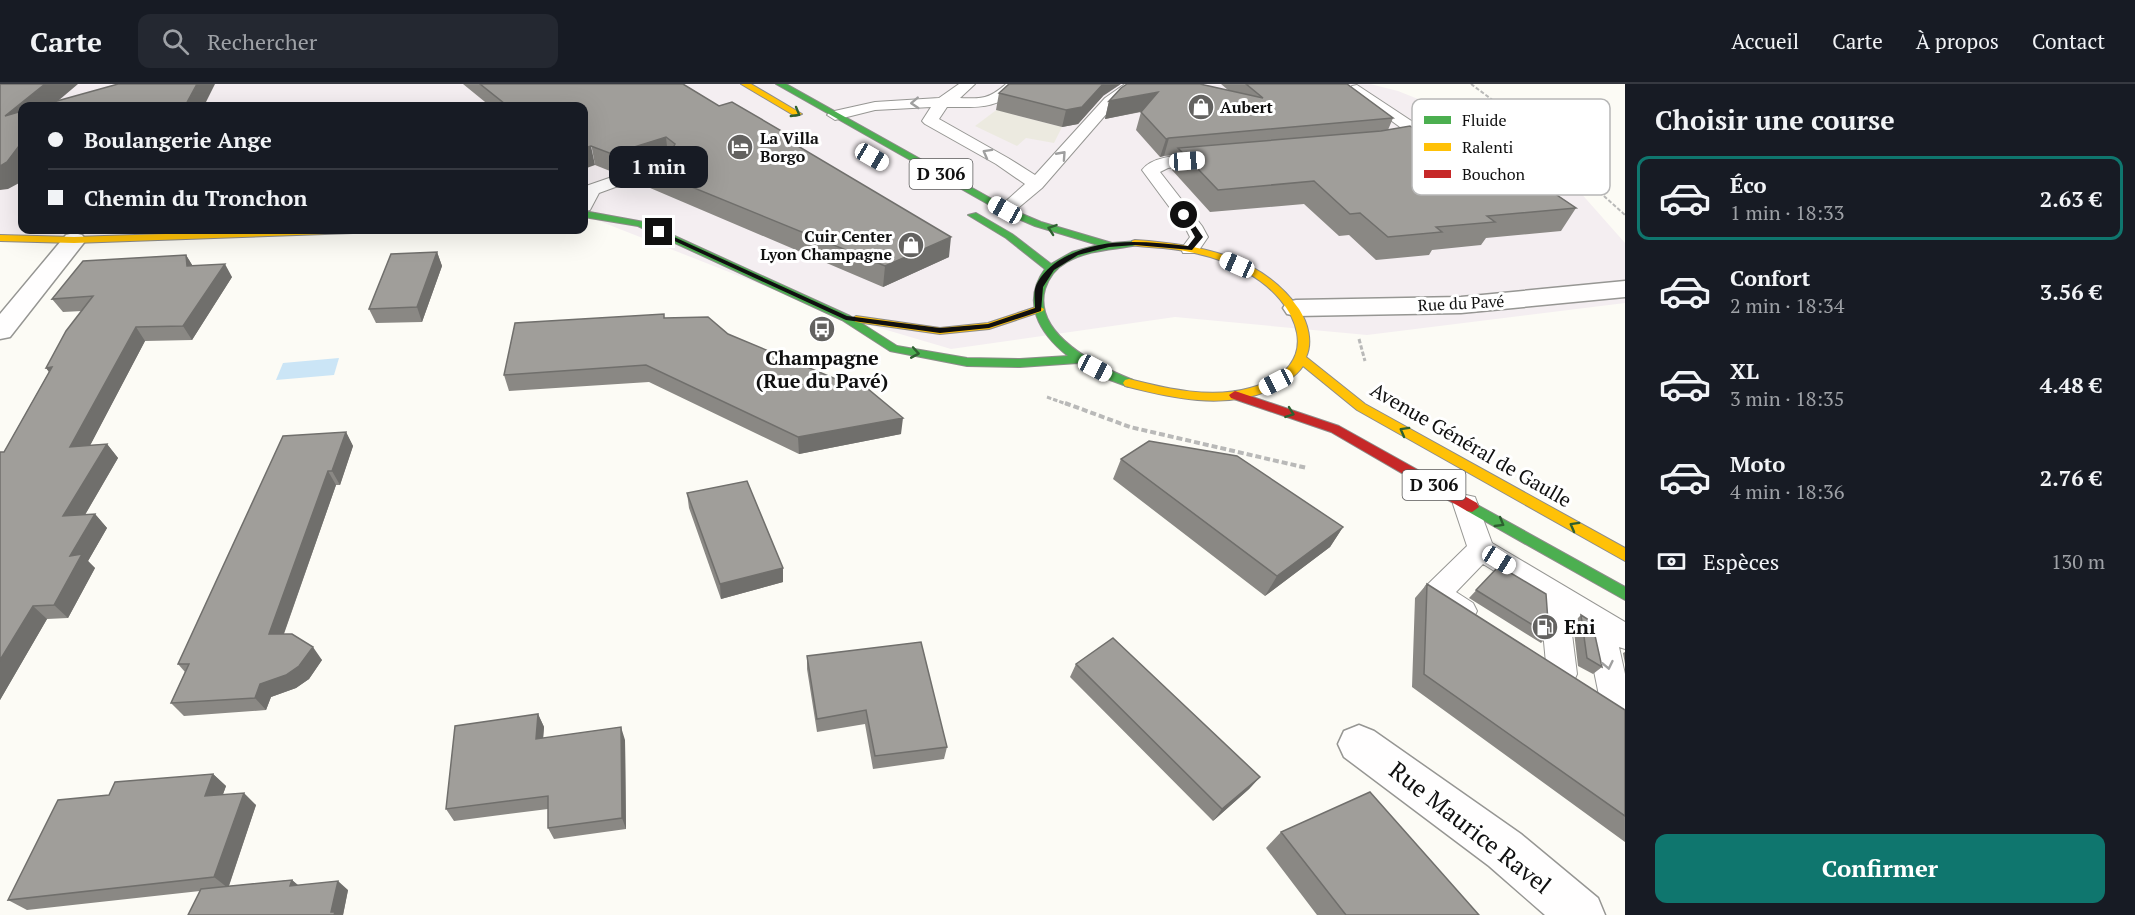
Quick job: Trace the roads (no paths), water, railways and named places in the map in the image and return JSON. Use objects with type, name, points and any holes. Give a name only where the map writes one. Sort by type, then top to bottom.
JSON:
[{"type":"main road","points":[[745,84],[805,119]]},
{"type":"main road","name":"D 306","points":[[780,84],[1005,210],[1046,226],[1109,245]]},
{"type":"main road","name":"D 306","points":[[958,206],[1009,236],[1052,269]]},
{"type":"main road","points":[[588,215],[641,224],[846,318],[894,350],[967,362],[1020,363],[1078,359]]},
{"type":"main road","points":[[0,238],[74,240],[281,234]]},
{"type":"main road","points":[[1153,244],[1190,249],[1222,258],[1253,272],[1278,289],[1296,308],[1305,325],[1308,342],[1303,360],[1288,376],[1273,384],[1234,395],[1194,396],[1152,390],[1112,377],[1078,359],[1052,334],[1039,309],[1039,287],[1052,269],[1076,253],[1109,245],[1153,244]]},
{"type":"main road","points":[[846,318],[940,331],[989,326],[1039,309]]},
{"type":"main road","name":"Avenue Général de Gaulle","points":[[1303,360],[1361,407],[1625,555]]},
{"type":"main road","name":"D 306","points":[[1234,395],[1335,429],[1625,594]]},
{"type":"street","points":[[0,331],[74,240]]},
{"type":"street","name":"Rue du Pavé","points":[[1296,308],[1461,305],[1625,289]]},
{"type":"street","name":"Rue Maurice Ravel","points":[[1359,744],[1505,850],[1581,915]]},
{"type":"lane","points":[[968,84],[942,102],[930,121],[1002,161],[1036,184]]},
{"type":"lane","points":[[835,115],[875,106],[942,102],[980,103],[999,98],[1014,84]]},
{"type":"lane","points":[[1005,210],[1036,184],[1110,101],[1122,84]]},
{"type":"lane","points":[[1110,101],[1133,84]]},
{"type":"lane","points":[[1357,89],[1408,125],[1407,139],[1371,146]]},
{"type":"lane","points":[[1190,249],[1199,237],[1196,230],[1150,170],[1164,163],[1222,158]]},
{"type":"lane","points":[[588,198],[592,190],[668,163]]},
{"type":"lane","points":[[1466,504],[1481,549],[1625,637]]},
{"type":"lane","points":[[1481,549],[1436,594],[1484,625]]},
{"type":"lane","points":[[1552,592],[1578,684]]},
{"type":"lane","points":[[1598,620],[1621,712]]},
{"type":"lane","points":[[1533,656],[1621,712]]},
{"type":"water","points":[[339,358],[334,375],[276,380],[283,363]]},
{"type":"place","name":"Aubert","points":[[1201,107]]},
{"type":"place","name":"La Villa Borgo","points":[[740,147]]},
{"type":"place","name":"Cuir Center Lyon Champagne","points":[[911,245]]},
{"type":"place","name":"Champagne (Rue du Pavé)","points":[[822,329]]},
{"type":"place","name":"Eni","points":[[1545,627]]}]
